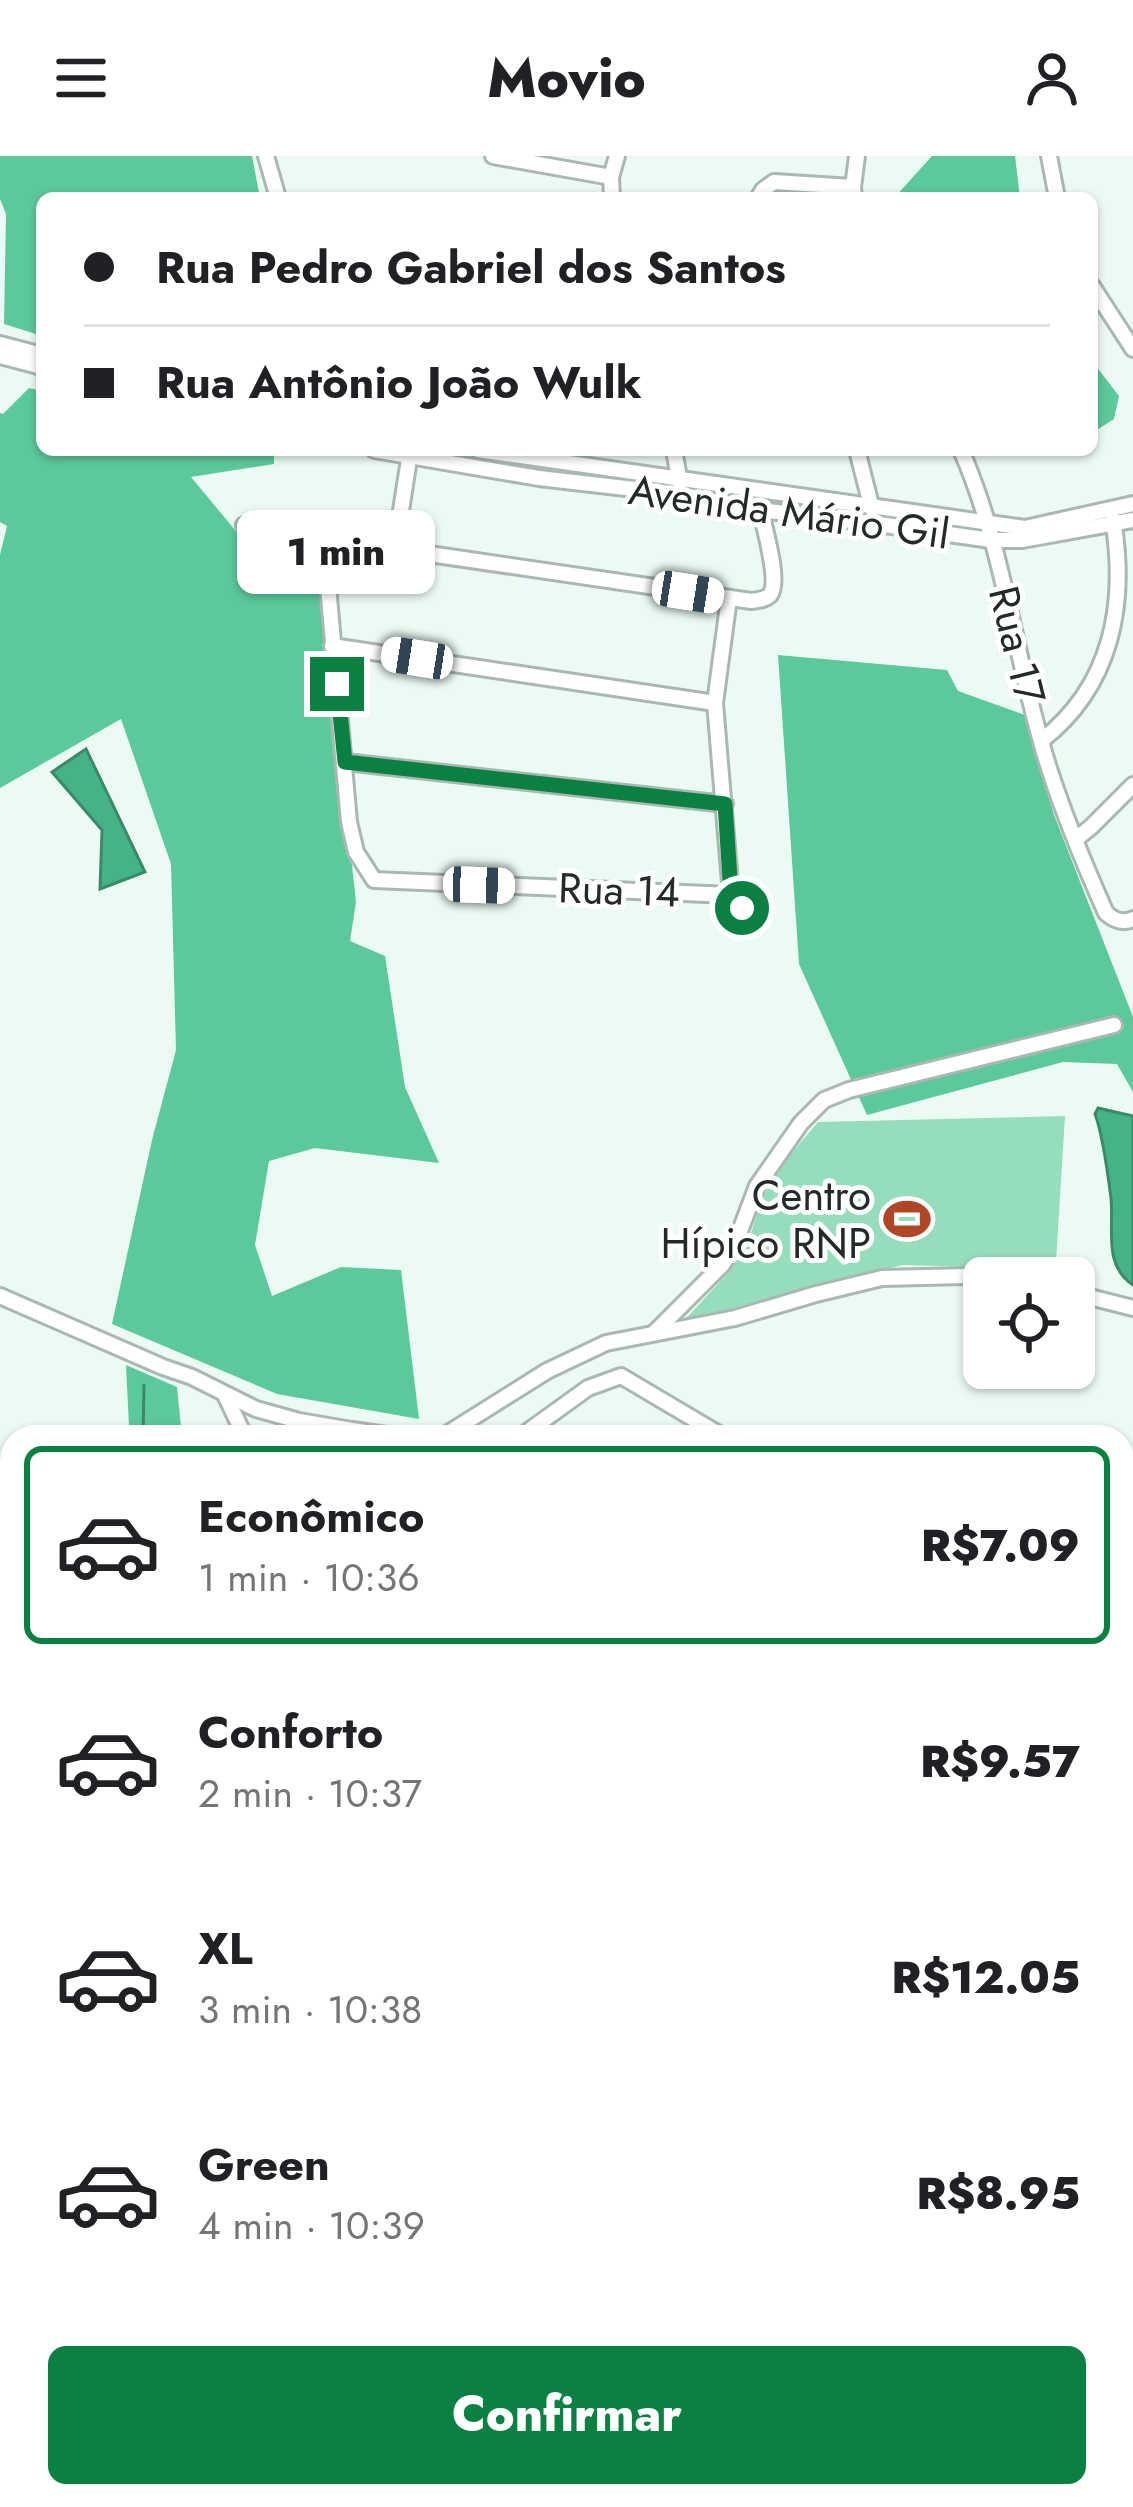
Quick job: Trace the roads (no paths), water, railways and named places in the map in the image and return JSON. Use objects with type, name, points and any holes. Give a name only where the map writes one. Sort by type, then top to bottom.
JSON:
[{"type":"street","points":[[266,156],[276,192]]},
{"type":"street","points":[[493,156],[611,176]]},
{"type":"street","points":[[612,192],[617,156]]},
{"type":"street","points":[[853,192],[857,156]]},
{"type":"street","points":[[1049,156],[1057,192]]},
{"type":"street","points":[[762,192],[775,182],[846,192]]},
{"type":"street","points":[[1098,296],[1133,349]]},
{"type":"street","points":[[0,344],[36,353]]},
{"type":"street","points":[[0,356],[36,365]]},
{"type":"street","points":[[395,549],[411,456]]},
{"type":"street","name":"Avenida Mário Gil","points":[[422,456],[539,478],[992,541],[1022,540],[1113,517],[1133,520]]},
{"type":"street","name":"Avenida Mário Gil","points":[[526,456],[1025,528],[1075,525]]},
{"type":"street","points":[[675,456],[679,494]]},
{"type":"street","points":[[858,456],[872,505],[871,523]]},
{"type":"street","name":"Rua 17","points":[[963,456],[988,523],[1041,741],[1076,839],[1106,913],[1115,920],[1133,919]]},
{"type":"street","points":[[539,478],[542,458]]},
{"type":"street","points":[[244,525],[324,542],[751,601],[772,593],[775,579],[759,490]]},
{"type":"street","name":"Avenida Mário Gil","points":[[1113,517],[1133,504]]},
{"type":"street","points":[[1041,741],[1080,702],[1112,639],[1120,562],[1113,517]]},
{"type":"street","points":[[324,542],[345,762],[725,804],[715,703],[729,598]]},
{"type":"street","points":[[332,646],[715,703]]},
{"type":"street","name":"Rua 14","points":[[345,762],[356,852],[374,880],[737,901],[725,804]]},
{"type":"street","points":[[1076,839],[1133,785]]},
{"type":"street","points":[[654,1334],[722,1265],[757,1186],[801,1123],[824,1100],[1114,1024]]},
{"type":"street","points":[[461,1425],[547,1371],[606,1343],[736,1318],[882,1277],[963,1276]]},
{"type":"street","points":[[0,1296],[256,1408],[324,1425]]},
{"type":"street","points":[[1095,1298],[1133,1307]]},
{"type":"street","points":[[537,1425],[588,1388],[620,1376],[704,1425]]},
{"type":"street","points":[[225,1395],[239,1425]]},
{"type":"waterway","points":[[143,1425],[144,1385]]},
{"type":"place","name":"Centro Hípico RNP","points":[[907,1219]]}]
